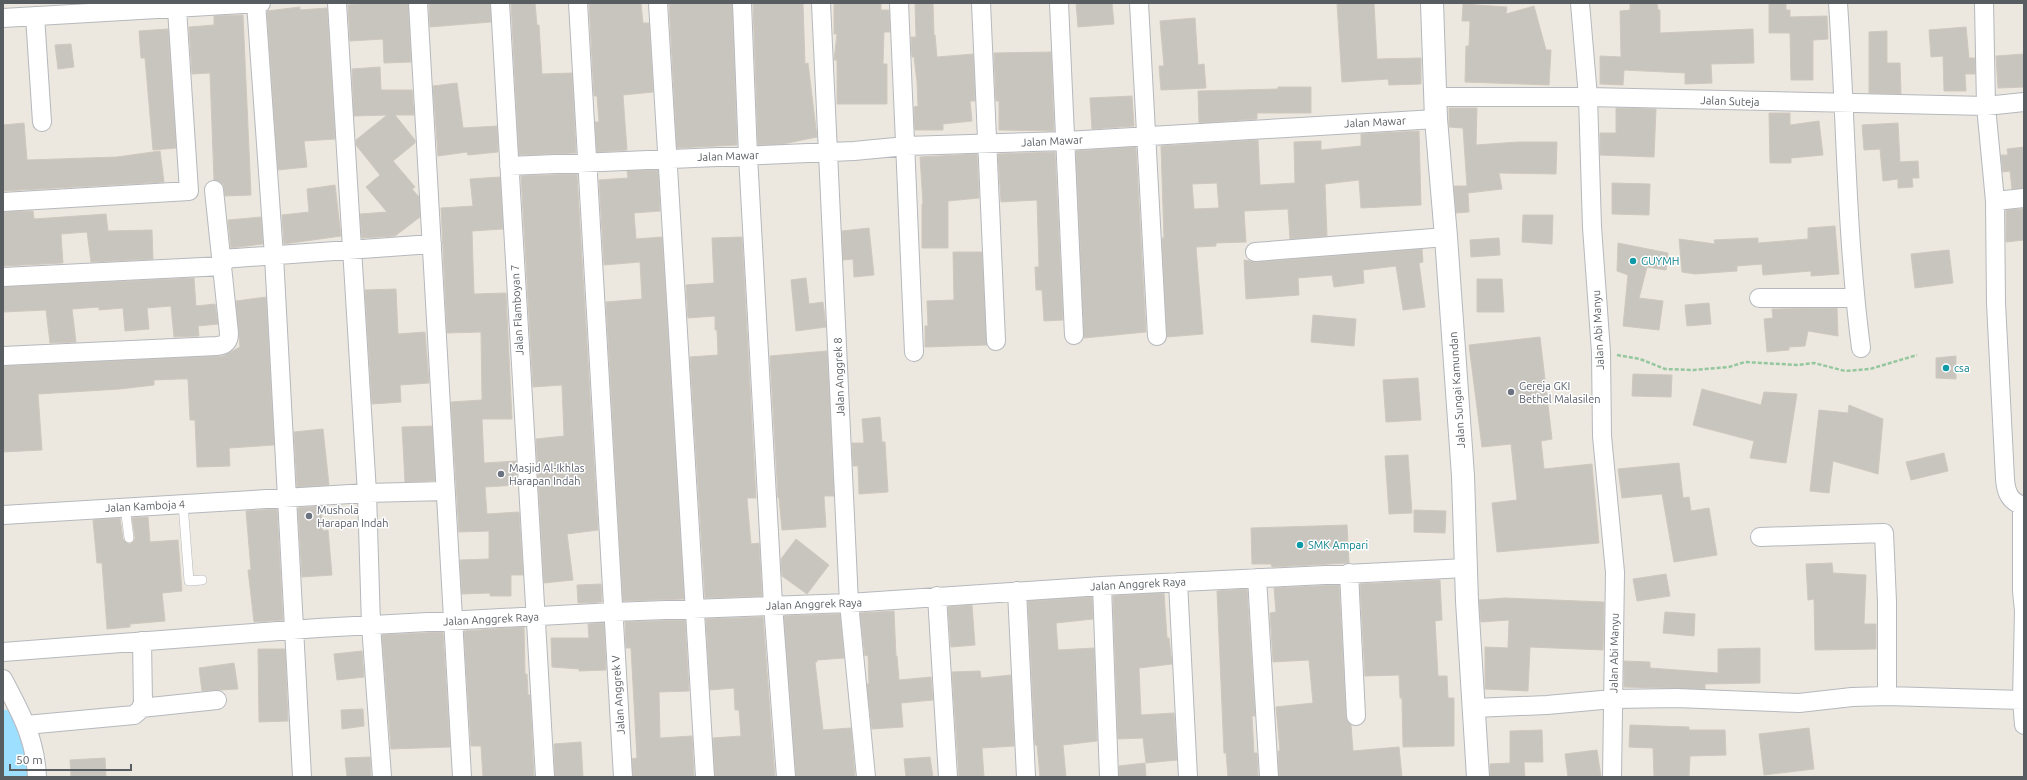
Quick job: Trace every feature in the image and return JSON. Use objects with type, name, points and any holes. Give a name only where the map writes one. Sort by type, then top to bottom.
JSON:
[{"type":"main road","name":"Jalan Sungai Kamundan","points":[[1432,3],[1436,119],[1463,476],[1466,568],[1478,777]]},
{"type":"street","points":[[256,3],[274,256],[302,777]]},
{"type":"street","points":[[3,18],[262,3]]},
{"type":"street","points":[[337,3],[367,493],[371,625],[382,777]]},
{"type":"street","points":[[418,3],[462,777]]},
{"type":"street","name":"Jalan Flamboyan 7","points":[[500,3],[545,777]]},
{"type":"street","name":"Jalan Anggrek V","points":[[578,3],[624,777]]},
{"type":"street","points":[[658,3],[705,777]]},
{"type":"street","points":[[742,3],[748,156],[773,605],[786,777]]},
{"type":"street","name":"Jalan Anggrek 8","points":[[820,3],[850,603],[866,777]]},
{"type":"street","points":[[899,3],[914,352]]},
{"type":"street","points":[[981,3],[996,341]]},
{"type":"street","points":[[1059,3],[1074,335]]},
{"type":"street","points":[[1139,3],[1148,136],[1157,336]]},
{"type":"street","name":"Jalan Abi Manyu","points":[[1580,3],[1588,97],[1592,227],[1601,352],[1602,436],[1615,572],[1612,777]]},
{"type":"street","points":[[1838,3],[1845,104],[1848,223],[1861,348]]},
{"type":"street","points":[[1984,3],[1986,106],[1995,201],[1996,303],[2005,479],[2006,491],[2011,500],[2023,506],[2022,591],[2024,611],[2022,700],[2024,724]]},
{"type":"street","points":[[3,202],[189,191],[177,9]]},
{"type":"street","points":[[35,16],[42,122]]},
{"type":"street","name":"Jalan Suteja","points":[[1436,97],[1588,97],[1986,106],[2024,102]]},
{"type":"street","name":"Jalan Mawar","points":[[509,166],[667,158],[748,156],[906,146],[1066,141],[1436,119]]},
{"type":"street","points":[[3,356],[217,346],[225,344],[229,339],[230,333],[214,190]]},
{"type":"street","points":[[1995,201],[2024,198]]},
{"type":"street","points":[[1255,252],[1446,237]]},
{"type":"street","points":[[3,276],[223,263],[274,256],[432,244]]},
{"type":"street","points":[[1759,298],[1855,298]]},
{"type":"street","name":"Jalan Kamboja 4","points":[[3,515],[367,493],[446,491]]},
{"type":"street","points":[[1760,537],[1884,533],[1887,602],[1887,696]]},
{"type":"street","name":"Jalan Anggrek Raya","points":[[3,652],[294,630],[453,620],[613,612],[695,610],[773,605],[850,603],[1102,586],[1466,568]]},
{"type":"street","points":[[1349,573],[1356,716]]},
{"type":"street","points":[[1257,578],[1269,777]]},
{"type":"street","points":[[1178,582],[1188,777]]},
{"type":"street","points":[[1102,586],[1109,777]]},
{"type":"street","points":[[1017,592],[1026,777]]},
{"type":"street","points":[[937,596],[948,777]]},
{"type":"street","points":[[141,708],[143,692],[142,642]]},
{"type":"street","points":[[3,679],[26,725],[36,755],[37,777]]},
{"type":"street","points":[[1474,708],[1548,705],[1613,699],[1677,698],[1799,703],[1852,697],[1887,696],[2022,700]]},
{"type":"street","points":[[26,725],[130,716],[141,708],[217,700]]},
{"type":"lane","points":[[183,504],[189,581],[202,580]]},
{"type":"lane","points":[[125,507],[129,538]]},
{"type":"path","points":[[1601,352],[1640,359],[1665,369],[1694,370],[1729,367],[1745,362],[1798,365],[1814,364],[1845,371],[1870,369],[1917,355]]},
{"type":"building","points":[[365,3],[408,3],[411,62],[384,63],[383,39],[350,41],[348,5]]},
{"type":"building","points":[[429,3],[490,3],[491,22],[430,27]]},
{"type":"building","points":[[511,3],[535,3],[537,25],[539,25],[542,74],[572,73],[576,153],[519,155]]},
{"type":"building","points":[[589,3],[641,3],[643,23],[649,23],[653,92],[623,95],[627,150],[597,152],[595,122],[599,122],[597,96],[594,96]]},
{"type":"building","points":[[669,3],[732,3],[737,145],[677,148]]},
{"type":"building","points":[[753,3],[803,3],[805,64],[808,63],[817,137],[783,144],[758,145]]},
{"type":"building","points":[[834,3],[881,3],[881,10],[889,10],[890,32],[884,32],[883,64],[887,64],[887,104],[837,104],[837,60],[834,60],[837,34],[834,34]]},
{"type":"building","points":[[915,3],[933,3],[934,35],[937,57],[973,54],[975,101],[970,101],[972,121],[943,124],[943,130],[915,130],[914,107],[918,106],[917,82],[914,57],[912,57],[911,37],[916,37]]},
{"type":"building","points":[[1076,3],[1112,3],[1114,24],[1078,27]]},
{"type":"building","points":[[1337,3],[1374,3],[1377,59],[1421,58],[1421,84],[1389,85],[1388,79],[1342,82]]},
{"type":"building","points":[[1630,3],[1657,3],[1658,10],[1660,10],[1660,33],[1753,29],[1754,63],[1711,64],[1712,83],[1685,84],[1685,73],[1624,70],[1623,85],[1600,84],[1600,56],[1621,57],[1620,11],[1630,10]]},
{"type":"building","points":[[1769,3],[1786,3],[1786,10],[1790,10],[1790,17],[1827,16],[1828,39],[1813,40],[1813,80],[1791,80],[1790,33],[1769,33]]},
{"type":"building","points":[[1463,4],[1507,7],[1506,14],[1534,6],[1546,50],[1551,50],[1549,85],[1465,82],[1466,46],[1469,46],[1470,21],[1462,21]]},
{"type":"building","points":[[300,7],[300,10],[327,8],[335,139],[304,141],[307,167],[278,170],[267,11]]},
{"type":"building","points":[[243,15],[251,195],[225,196],[223,184],[214,180],[210,73],[192,74],[189,27],[214,25],[214,16]]},
{"type":"building","points":[[1195,18],[1198,65],[1204,64],[1206,88],[1161,90],[1159,66],[1164,66],[1160,21]]},
{"type":"building","points":[[1966,27],[1969,58],[1975,58],[1975,74],[1965,74],[1966,91],[1944,91],[1943,56],[1931,57],[1929,30]]},
{"type":"building","points":[[168,29],[176,148],[153,150],[145,58],[141,58],[139,31]]},
{"type":"building","points":[[1887,31],[1887,63],[1900,63],[1901,94],[1869,93],[1869,32]]},
{"type":"building","points":[[71,44],[74,67],[58,69],[55,45]]},
{"type":"building","points":[[1051,52],[1054,131],[999,130],[999,101],[996,101],[994,53]]},
{"type":"building","points":[[2024,54],[2024,87],[1998,88],[1996,56]]},
{"type":"building","points":[[380,67],[381,90],[412,90],[414,115],[395,115],[415,140],[415,143],[393,161],[415,187],[412,189],[419,197],[420,217],[395,236],[362,238],[360,214],[387,212],[366,187],[380,175],[356,145],[356,140],[387,115],[354,116],[352,69]]},
{"type":"building","points":[[457,83],[463,128],[497,126],[498,152],[468,155],[467,152],[438,156],[433,86]]},
{"type":"building","points":[[1278,87],[1311,87],[1311,113],[1257,113],[1257,119],[1199,123],[1198,91],[1278,89]]},
{"type":"building","points":[[1132,96],[1134,126],[1092,129],[1090,98]]},
{"type":"building","points":[[1449,108],[1477,108],[1476,145],[1518,142],[1557,142],[1556,174],[1499,173],[1502,189],[1468,193],[1469,212],[1456,213],[1454,186],[1467,186],[1463,128],[1449,127]]},
{"type":"building","points":[[1616,108],[1656,109],[1654,157],[1600,155],[1600,133],[1616,133]]},
{"type":"building","points":[[1769,113],[1790,113],[1790,125],[1819,121],[1823,155],[1791,158],[1791,163],[1770,163]]},
{"type":"building","points":[[24,123],[27,160],[117,157],[160,151],[164,182],[3,191],[3,125]]},
{"type":"building","points":[[1898,123],[1900,162],[1918,161],[1919,178],[1912,178],[1913,187],[1898,188],[1898,179],[1883,181],[1880,149],[1864,150],[1862,125]]},
{"type":"building","points":[[1419,131],[1421,205],[1361,208],[1359,180],[1325,184],[1327,236],[1290,239],[1288,209],[1244,211],[1246,242],[1216,243],[1216,246],[1196,247],[1203,334],[1167,337],[1162,238],[1164,238],[1161,146],[1258,140],[1260,185],[1295,183],[1294,142],[1321,141],[1321,150],[1361,146],[1361,134]],"holes":[[[1217,183],[1219,208],[1194,209],[1192,184]]]},
{"type":"building","points":[[1135,147],[1146,332],[1084,338],[1076,151]]},
{"type":"building","points":[[2024,147],[2024,188],[2012,189],[2010,171],[2003,172],[2001,155],[2008,155],[2007,149]]},
{"type":"building","points":[[1055,152],[1063,320],[1044,321],[1042,290],[1036,290],[1035,267],[1039,267],[1037,200],[1001,202],[998,154]]},
{"type":"building","points":[[977,154],[979,198],[948,201],[948,248],[922,248],[923,204],[920,157]]},
{"type":"building","points":[[658,170],[660,211],[634,213],[636,239],[662,237],[684,599],[623,601],[606,302],[642,299],[640,262],[604,265],[599,180],[628,178],[627,171]]},
{"type":"building","points":[[577,174],[598,530],[567,534],[573,580],[544,583],[536,439],[564,436],[562,385],[533,387],[521,176]]},
{"type":"building","points":[[500,177],[503,229],[472,231],[474,294],[506,293],[512,419],[482,419],[484,463],[516,461],[517,485],[485,487],[487,514],[519,512],[523,575],[511,575],[511,596],[490,596],[490,593],[462,594],[460,560],[489,559],[489,531],[459,532],[451,402],[482,400],[481,332],[447,333],[441,208],[473,206],[470,179]]},
{"type":"building","points":[[1612,183],[1650,184],[1649,215],[1612,214]]},
{"type":"building","points":[[335,185],[341,236],[284,244],[282,215],[309,212],[307,189]]},
{"type":"building","points":[[2024,209],[2024,240],[2006,242],[2006,210]]},
{"type":"building","points":[[33,211],[34,219],[106,214],[108,231],[152,230],[153,259],[91,262],[87,232],[61,234],[63,263],[3,266],[3,212]]},
{"type":"building","points":[[1523,215],[1553,215],[1552,244],[1522,242]]},
{"type":"building","points":[[261,217],[263,244],[231,248],[228,220]]},
{"type":"building","points":[[1835,226],[1839,274],[1811,276],[1811,271],[1763,275],[1762,264],[1737,266],[1737,271],[1695,274],[1682,272],[1679,239],[1715,244],[1714,240],[1758,238],[1758,243],[1808,239],[1808,228]]},
{"type":"building","points":[[869,228],[874,275],[854,277],[853,259],[843,260],[842,231]]},
{"type":"building","points":[[742,237],[756,498],[747,498],[751,544],[759,543],[762,596],[705,598],[690,357],[718,355],[717,330],[715,330],[715,316],[688,318],[686,285],[714,283],[712,238]]},
{"type":"building","points":[[1499,238],[1500,255],[1471,257],[1470,240]]},
{"type":"building","points":[[1618,243],[1668,253],[1666,270],[1647,267],[1639,298],[1663,301],[1659,330],[1623,326],[1628,275],[1617,271]]},
{"type":"building","points":[[1422,249],[1423,262],[1419,263],[1425,307],[1403,310],[1396,266],[1363,270],[1364,283],[1334,287],[1332,275],[1298,278],[1299,295],[1246,299],[1244,260],[1256,262]]},
{"type":"building","points":[[1949,250],[1953,283],[1915,288],[1911,254]]},
{"type":"building","points":[[953,252],[982,252],[987,345],[925,347],[925,326],[928,326],[927,301],[954,300]]},
{"type":"building","points":[[194,278],[196,306],[215,304],[218,324],[198,326],[199,336],[174,337],[171,306],[147,308],[149,329],[125,331],[123,308],[99,310],[99,307],[72,309],[76,342],[50,343],[46,310],[3,312],[3,287]]},
{"type":"building","points":[[806,278],[809,304],[823,302],[826,327],[796,331],[791,280]]},
{"type":"building","points":[[1477,279],[1502,279],[1504,312],[1477,312]]},
{"type":"building","points":[[396,289],[398,334],[425,332],[429,383],[400,385],[401,402],[372,404],[365,290]]},
{"type":"building","points":[[266,297],[274,445],[229,448],[230,466],[197,467],[195,420],[190,420],[188,379],[179,379],[154,380],[154,385],[120,389],[38,394],[42,450],[3,452],[3,366],[223,356],[240,347],[236,301]]},
{"type":"building","points":[[1709,303],[1711,324],[1687,326],[1685,305]]},
{"type":"building","points":[[1837,308],[1838,336],[1808,331],[1805,346],[1789,347],[1789,350],[1767,352],[1764,319],[1773,318],[1772,309]]},
{"type":"building","points":[[1313,315],[1356,319],[1354,346],[1311,342]]},
{"type":"building","points":[[1540,337],[1552,439],[1541,441],[1544,469],[1592,464],[1599,543],[1497,552],[1492,503],[1517,500],[1511,444],[1482,447],[1469,345]]},
{"type":"building","points":[[827,351],[834,496],[824,496],[826,527],[782,530],[778,498],[770,356]]},
{"type":"building","name":"csa","points":[[1956,356],[1956,379],[1936,378],[1936,358]]},
{"type":"building","points":[[1633,374],[1672,375],[1671,397],[1632,396]]},
{"type":"building","points":[[1418,378],[1421,420],[1386,422],[1383,380]]},
{"type":"building","points":[[1702,389],[1761,405],[1764,392],[1797,394],[1786,463],[1750,458],[1754,441],[1693,425]]},
{"type":"building","points":[[1849,405],[1883,419],[1878,474],[1833,461],[1829,493],[1810,491],[1819,410],[1848,413]]},
{"type":"building","points":[[880,417],[882,442],[885,442],[888,492],[859,494],[858,466],[853,466],[852,443],[864,443],[862,419]]},
{"type":"building","points":[[432,426],[435,481],[405,482],[402,427]]},
{"type":"building","points":[[323,429],[329,485],[297,487],[294,432]]},
{"type":"building","points":[[1944,453],[1948,471],[1911,480],[1906,462]]},
{"type":"building","points":[[1408,455],[1412,513],[1389,514],[1385,456]]},
{"type":"building","points":[[1679,463],[1683,498],[1689,497],[1691,511],[1709,508],[1717,555],[1674,562],[1662,494],[1622,498],[1618,469]]},
{"type":"building","points":[[321,506],[323,531],[328,530],[332,575],[302,577],[298,508]]},
{"type":"building","points":[[277,509],[283,620],[254,622],[248,570],[251,570],[246,511]]},
{"type":"building","points":[[1414,510],[1446,511],[1445,533],[1414,532]]},
{"type":"building","points":[[148,517],[150,542],[178,540],[182,591],[162,593],[165,621],[130,624],[130,627],[107,629],[102,563],[97,563],[93,520],[120,518],[123,539],[129,544],[133,542],[135,538],[132,518]]},
{"type":"building","name":"SMK Ampari","points":[[1347,525],[1349,563],[1272,567],[1271,564],[1252,564],[1251,528]]},
{"type":"building","points":[[796,539],[829,565],[807,594],[782,576],[781,559]]},
{"type":"building","points":[[1832,563],[1833,573],[1866,575],[1864,624],[1876,624],[1876,649],[1815,650],[1814,599],[1808,600],[1806,564]]},
{"type":"building","points":[[1666,574],[1670,596],[1637,601],[1633,579]]},
{"type":"building","points":[[1440,580],[1442,620],[1435,621],[1438,676],[1447,676],[1448,698],[1454,698],[1454,746],[1403,747],[1402,698],[1400,698],[1399,675],[1365,676],[1360,584]]},
{"type":"building","points":[[601,584],[602,602],[578,603],[577,585]]},
{"type":"building","points":[[1339,585],[1346,717],[1351,725],[1353,751],[1399,747],[1402,777],[1279,777],[1278,751],[1280,751],[1276,707],[1313,703],[1309,660],[1273,662],[1270,613],[1276,612],[1274,588]]},
{"type":"building","points":[[1247,589],[1255,716],[1252,716],[1254,753],[1257,753],[1258,777],[1228,777],[1226,753],[1224,753],[1217,591]]},
{"type":"building","points":[[1164,593],[1167,638],[1169,638],[1172,664],[1139,668],[1141,715],[1174,713],[1177,760],[1146,763],[1143,738],[1118,739],[1113,596]]},
{"type":"building","points":[[1092,597],[1093,619],[1056,623],[1058,650],[1094,648],[1097,741],[1063,745],[1066,777],[1040,777],[1037,745],[1035,745],[1028,601]]},
{"type":"building","points":[[1505,598],[1604,602],[1603,650],[1530,647],[1528,691],[1485,689],[1485,647],[1508,648],[1509,620],[1481,622],[1479,600]]},
{"type":"building","points":[[972,605],[975,645],[951,647],[948,607]]},
{"type":"building","points":[[894,611],[896,656],[899,680],[931,677],[933,700],[901,703],[903,727],[872,729],[867,684],[869,684],[868,655],[865,656],[860,613]]},
{"type":"building","points":[[1665,612],[1695,614],[1694,636],[1663,633]]},
{"type":"building","points":[[840,614],[844,658],[817,660],[817,662],[815,662],[823,730],[851,728],[855,777],[796,777],[784,616]]},
{"type":"building","points":[[763,617],[775,777],[715,777],[713,738],[741,736],[739,710],[735,710],[734,688],[710,690],[706,619]]},
{"type":"building","points":[[685,620],[689,691],[659,692],[660,738],[692,736],[694,777],[633,777],[632,759],[637,758],[631,648],[626,648],[625,622]]},
{"type":"building","points":[[604,623],[606,670],[579,671],[579,669],[552,667],[551,638],[589,638],[588,624]]},
{"type":"building","points":[[524,627],[525,674],[527,674],[528,695],[530,695],[534,777],[483,777],[481,746],[471,746],[464,631]]},
{"type":"building","points":[[443,632],[450,747],[391,749],[382,635]]},
{"type":"building","points":[[1760,648],[1760,683],[1705,684],[1705,689],[1624,687],[1624,661],[1650,662],[1650,668],[1718,673],[1718,649]]},
{"type":"building","points":[[258,649],[285,649],[288,721],[259,722]]},
{"type":"building","points":[[362,651],[364,677],[337,680],[334,654]]},
{"type":"building","points":[[234,663],[238,689],[202,691],[199,668]]},
{"type":"building","points":[[980,671],[981,678],[1011,675],[1014,746],[982,748],[984,777],[959,777],[952,672]]},
{"type":"building","points":[[363,709],[364,726],[342,729],[341,710]]},
{"type":"building","points":[[1630,725],[1689,727],[1689,730],[1725,730],[1726,755],[1690,756],[1689,777],[1654,777],[1653,748],[1629,747]]},
{"type":"building","points":[[1809,728],[1814,769],[1764,775],[1759,734]]},
{"type":"building","points":[[1542,730],[1543,762],[1524,762],[1525,777],[1490,777],[1490,764],[1510,763],[1510,731]]},
{"type":"building","points":[[581,742],[583,777],[555,777],[554,744]]},
{"type":"building","points":[[1597,750],[1601,777],[1568,777],[1565,754]]},
{"type":"building","points":[[370,757],[371,777],[347,777],[345,758]]},
{"type":"building","points":[[930,757],[933,777],[906,777],[904,759]]},
{"type":"building","points":[[105,758],[106,777],[71,777],[70,760]]},
{"type":"building","points":[[1145,763],[1146,777],[1119,777],[1119,766]]},
{"type":"waterway","points":[[3,724],[17,753],[16,777]]},
{"type":"place","name":"GUYMH","points":[[1633,261]]},
{"type":"place","name":"csa","points":[[1946,368]]},
{"type":"place","name":"Gereja GKI Bethel Malasilen","points":[[1511,392]]},
{"type":"place","name":"Masjid Al-Ikhlas Harapan Indah","points":[[501,474]]},
{"type":"place","name":"Mushola Harapan Indah","points":[[309,516]]},
{"type":"place","name":"SMK Ampari","points":[[1300,545]]}]
